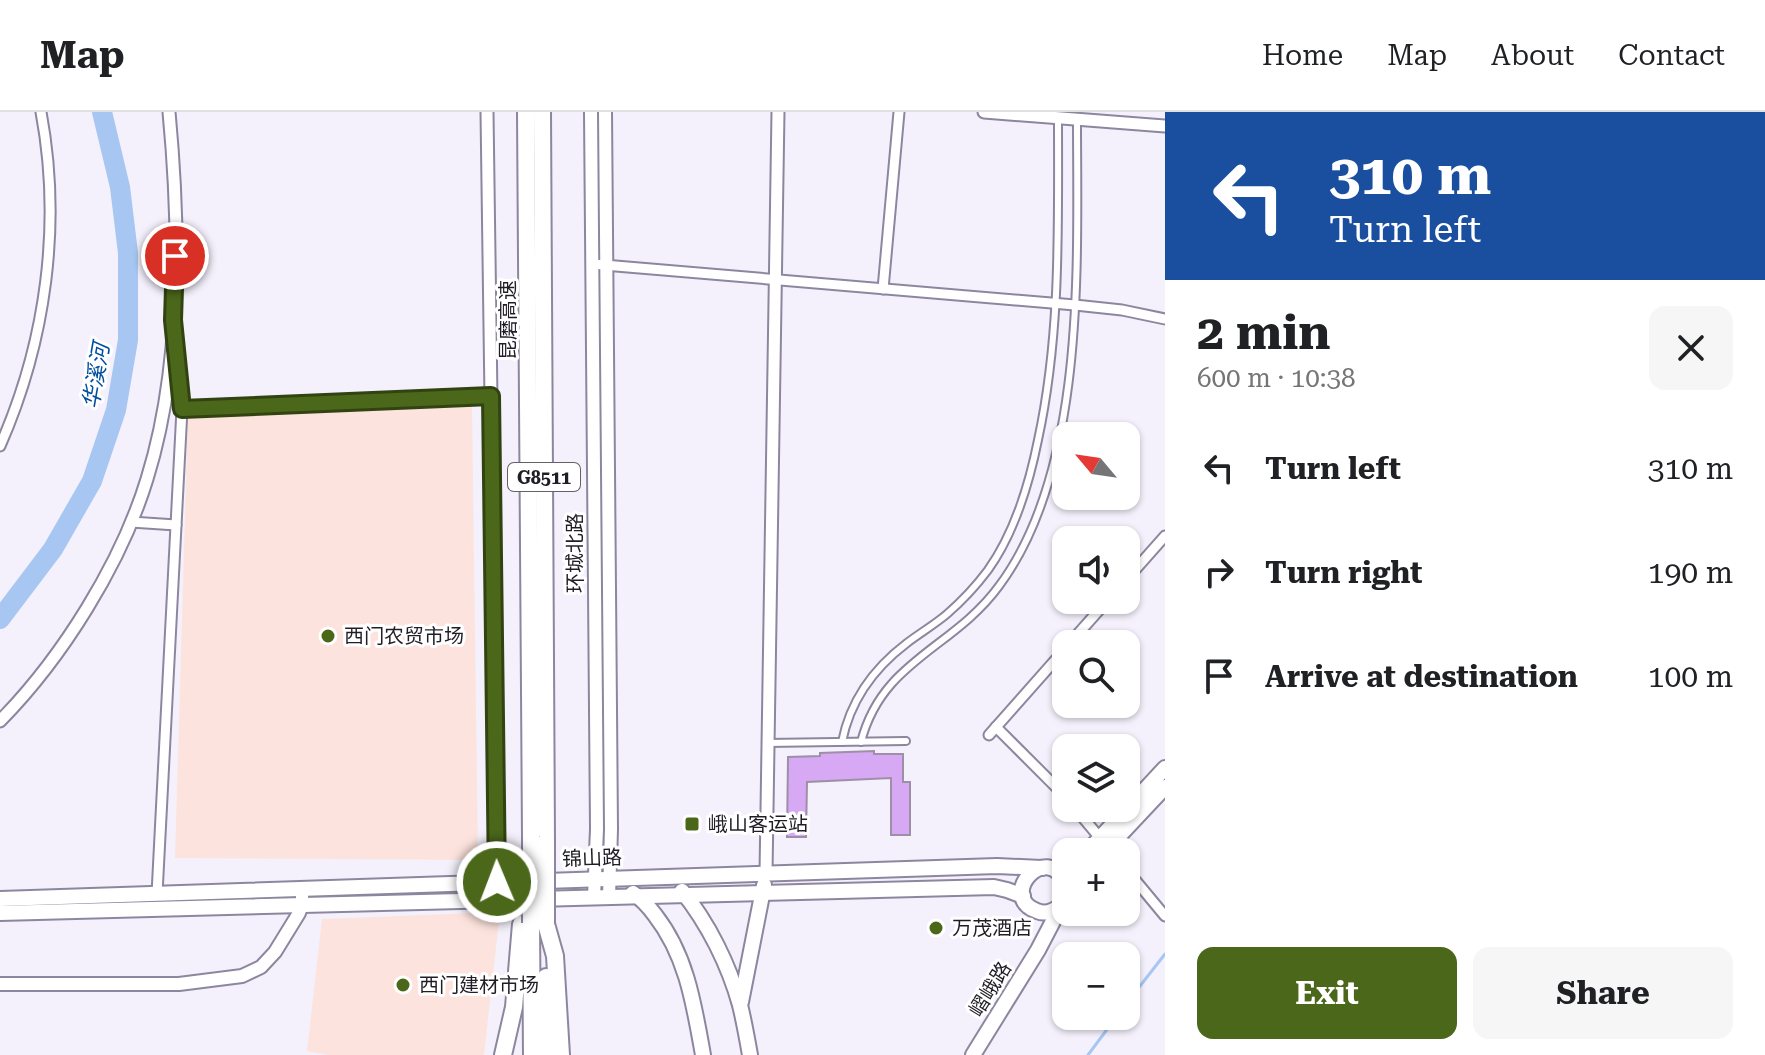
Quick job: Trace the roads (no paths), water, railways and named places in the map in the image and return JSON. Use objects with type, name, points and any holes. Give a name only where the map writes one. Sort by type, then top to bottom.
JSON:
[{"type":"highway","name":"昆磨高速","points":[[526,112],[533,838]]},
{"type":"highway","name":"昆磨高速","points":[[532,1055],[542,112]]},
{"type":"highway","points":[[1113,838],[1165,768]]},
{"type":"highway","points":[[1115,838],[1165,787]]},
{"type":"highway","points":[[503,1055],[533,924],[533,838]]},
{"type":"highway","name":"锦山路","points":[[0,899],[997,866],[1052,870]]},
{"type":"highway","points":[[1038,950],[1038,930],[1022,888],[1026,878],[1042,868]]},
{"type":"highway","points":[[740,1006],[766,873]]},
{"type":"highway","points":[[669,876],[686,895],[716,944],[740,1006],[750,1055]]},
{"type":"highway","points":[[602,878],[639,896],[661,922],[687,977],[703,1055]]},
{"type":"highway","name":"锦山路","points":[[0,913],[994,887],[1007,890],[1026,901],[1034,910],[1045,913],[1052,911]]},
{"type":"highway","name":"嶍峨路","points":[[973,1055],[1052,923]]},
{"type":"highway","name":"昆磨高速","points":[[533,924],[547,1055]]},
{"type":"highway","points":[[533,924],[555,956],[561,1055]]},
{"type":"main road","name":"环城北路","points":[[591,112],[599,264],[611,829],[602,878],[602,897]]},
{"type":"main road","name":"环城北路","points":[[599,264],[605,112]]},
{"type":"main road","points":[[0,984],[179,984],[242,976],[261,967],[275,952],[299,913],[302,888]]},
{"type":"street","points":[[0,446],[29,365],[46,277],[49,193],[41,112]]},
{"type":"street","points":[[0,721],[38,678],[73,628],[113,560],[147,480],[161,428],[173,320],[175,226],[169,112]]},
{"type":"street","points":[[487,112],[498,900]]},
{"type":"street","points":[[766,873],[778,112]]},
{"type":"street","points":[[883,289],[899,112]]},
{"type":"street","points":[[984,112],[1165,126]]},
{"type":"street","points":[[842,742],[849,714],[867,682],[893,654],[961,602],[989,569],[1008,535],[1029,479],[1042,421],[1057,304],[1060,116]]},
{"type":"street","points":[[861,742],[870,714],[890,683],[912,662],[950,636],[1001,585],[1023,548],[1042,502],[1057,446],[1068,379],[1075,305],[1077,119]]},
{"type":"street","points":[[599,264],[1075,305],[1165,319]]},
{"type":"street","points":[[157,894],[182,409],[173,320]]},
{"type":"street","points":[[182,409],[491,396]]},
{"type":"street","points":[[131,522],[176,525]]},
{"type":"street","points":[[1140,564],[1165,536]]},
{"type":"street","points":[[1082,630],[1096,614]]},
{"type":"street","points":[[1052,664],[992,731],[1052,785]]},
{"type":"street","points":[[767,743],[906,741]]},
{"type":"street","points":[[1086,822],[1099,838]]},
{"type":"street","points":[[1140,884],[1164,910]]},
{"type":"waterway","name":"华溪河","points":[[0,619],[53,549],[92,481],[116,410],[128,340],[128,253],[120,187],[102,112]]},
{"type":"waterway","points":[[1140,986],[1165,954]]},
{"type":"waterway","points":[[1088,1055],[1107,1030]]},
{"type":"place","name":"西门农贸市场","points":[[328,636]]},
{"type":"place","name":"峨山客运站","points":[[692,824]]},
{"type":"place","name":"万茂酒店","points":[[936,928]]},
{"type":"place","name":"西门建材市场","points":[[403,985]]}]
